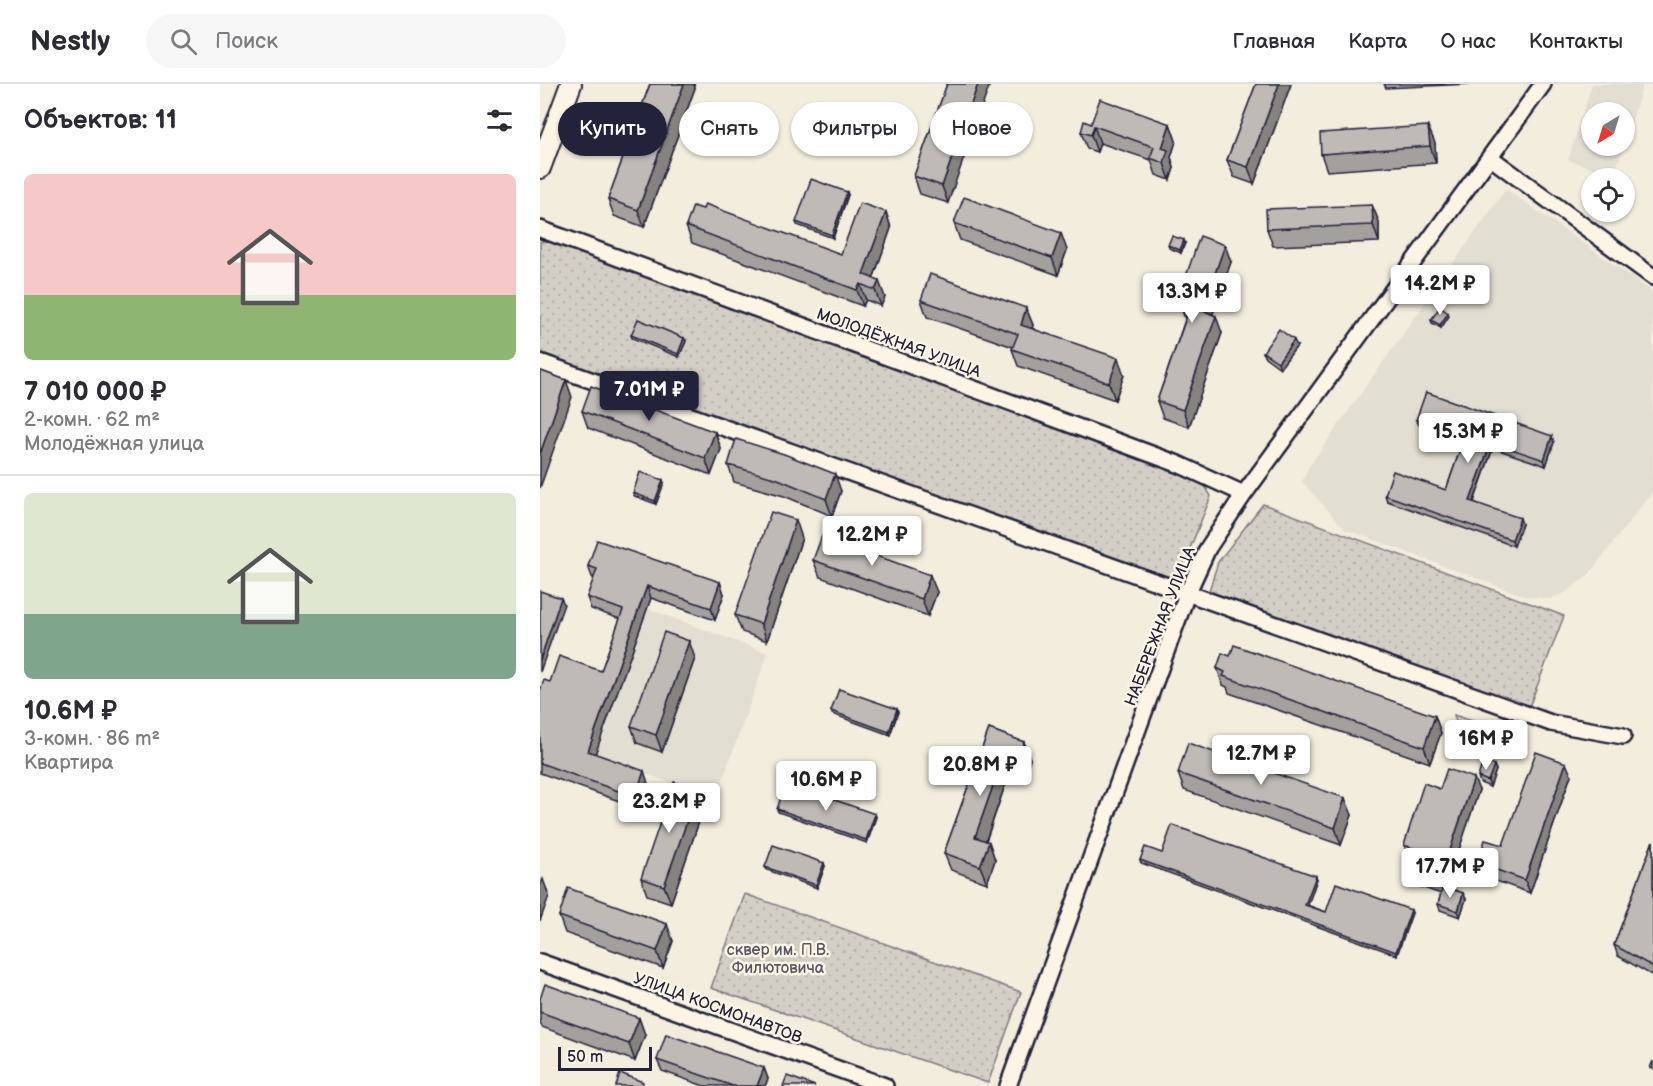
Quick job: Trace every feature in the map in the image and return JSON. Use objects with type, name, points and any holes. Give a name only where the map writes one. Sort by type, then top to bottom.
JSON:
[{"type":"main road","points":[[540,168],[571,84]]},
{"type":"street","name":"НАБЕРЕЖНАЯ УЛИЦА","points":[[1008,1086],[1187,594],[1208,548],[1244,494],[1543,84]]},
{"type":"street","points":[[1491,158],[1653,277]]},
{"type":"street","name":"МОЛОДЁЖНАЯ УЛИЦА","points":[[540,229],[1169,460],[1244,494]]},
{"type":"street","points":[[540,362],[1551,723],[1623,736]]},
{"type":"street","name":"УЛИЦА КОСМОНАВТОВ","points":[[540,962],[885,1086]]},
{"type":"shaded area","points":[[1592,84],[1643,84],[1635,110],[1635,102],[1586,102]]},
{"type":"shaded area","points":[[1581,119],[1581,156],[1621,156],[1616,168],[1593,168],[1568,160]]},
{"type":"shaded area","points":[[1506,189],[1653,292],[1653,491],[1586,578],[1563,594],[1550,599],[1524,596],[1345,529],[1302,482],[1308,468]]},
{"type":"shaded area","points":[[648,609],[768,653],[716,799],[596,756]]},
{"type":"green space","points":[[546,239],[1201,479],[1211,496],[1179,576],[1163,580],[540,358],[540,242]]},
{"type":"green space","points":[[1263,504],[1564,616],[1529,707],[1208,594],[1218,562]]},
{"type":"green space","points":[[1454,715],[1511,734],[1504,755],[1476,746],[1479,734],[1457,726]]},
{"type":"green space","name":"сквер им. П.В. Филютовича","points":[[745,894],[1021,992],[988,1083],[711,988]]},
{"type":"building","points":[[650,84],[684,84],[667,131],[667,102],[643,102]]},
{"type":"building","points":[[947,84],[978,84],[972,102],[941,102]]},
{"type":"building","points":[[1256,84],[1279,84],[1248,167],[1227,160]]},
{"type":"building","points":[[1100,99],[1170,124],[1162,148],[1168,150],[1164,163],[1150,158],[1154,147],[1094,126],[1091,135],[1081,132],[1084,121],[1091,124]]},
{"type":"building","points":[[1428,126],[1430,146],[1321,154],[1320,133]]},
{"type":"building","points":[[930,131],[930,156],[953,156],[942,186],[914,176]]},
{"type":"building","points":[[624,156],[658,156],[638,210],[608,199]]},
{"type":"building","points":[[811,179],[847,192],[832,235],[796,222]]},
{"type":"building","points":[[964,197],[1061,233],[1052,258],[954,223]]},
{"type":"building","points":[[860,203],[886,212],[863,274],[879,281],[875,290],[860,284],[857,290],[686,226],[693,206],[703,209],[705,204],[841,254]]},
{"type":"building","points":[[1372,205],[1373,225],[1267,229],[1266,209]]},
{"type":"building","points":[[1172,236],[1184,240],[1180,250],[1168,245]]},
{"type":"building","points":[[1200,236],[1225,245],[1202,310],[1216,316],[1183,410],[1157,401],[1191,304],[1178,299]]},
{"type":"building","points":[[930,274],[1026,308],[1021,325],[1118,358],[1109,383],[1012,349],[1018,334],[921,300]]},
{"type":"building","points":[[1440,307],[1448,313],[1440,325],[1431,320]]},
{"type":"building","points":[[638,319],[684,338],[678,354],[631,335]]},
{"type":"building","points":[[1279,329],[1294,340],[1278,362],[1263,352]]},
{"type":"building","points":[[541,371],[566,380],[540,454],[540,374]]},
{"type":"building","points":[[591,386],[715,432],[705,458],[582,411]]},
{"type":"building","points":[[1426,392],[1552,436],[1544,460],[1491,442],[1470,501],[1520,518],[1512,540],[1385,495],[1393,471],[1446,490],[1465,436],[1416,420]]},
{"type":"building","points":[[736,439],[784,454],[835,474],[826,499],[778,479],[728,465]]},
{"type":"building","points":[[640,472],[663,480],[655,501],[633,493]]},
{"type":"building","points":[[771,512],[796,520],[761,624],[735,615]]},
{"type":"building","points":[[822,536],[930,575],[922,599],[813,560]]},
{"type":"building","points":[[597,540],[720,582],[711,608],[647,586],[588,751],[644,771],[635,797],[540,763],[540,691],[544,680],[550,682],[559,656],[601,671],[623,610],[587,597],[597,569],[588,566]]},
{"type":"building","points":[[540,591],[561,598],[540,660]]},
{"type":"building","points":[[664,632],[689,641],[656,735],[631,726]]},
{"type":"building","points":[[1234,645],[1435,716],[1424,747],[1223,676],[1225,672],[1217,668],[1222,653],[1230,656]]},
{"type":"building","points":[[839,689],[897,709],[889,732],[831,711]]},
{"type":"building","points":[[989,729],[1024,742],[1017,762],[1003,757],[975,837],[989,842],[980,866],[944,853]]},
{"type":"building","points":[[1188,743],[1345,798],[1335,828],[1178,773]]},
{"type":"building","points":[[1536,752],[1566,763],[1525,880],[1477,863],[1485,840],[1503,845]]},
{"type":"building","points":[[1483,761],[1494,765],[1488,781],[1478,777]]},
{"type":"building","points":[[1447,769],[1474,778],[1439,883],[1410,874],[1418,850],[1404,845],[1424,783],[1440,789]]},
{"type":"building","points":[[674,782],[698,790],[664,886],[641,878]]},
{"type":"building","points":[[786,783],[875,814],[866,840],[777,809]]},
{"type":"building","points":[[1172,825],[1316,876],[1305,905],[1326,912],[1336,883],[1411,910],[1396,952],[1140,860],[1145,847],[1162,853]]},
{"type":"building","points":[[1653,841],[1653,967],[1614,945]]},
{"type":"building","points":[[773,845],[824,863],[816,885],[765,867]]},
{"type":"building","points":[[1443,886],[1463,893],[1458,911],[1438,904]]},
{"type":"building","points":[[568,888],[667,924],[657,951],[559,916]]},
{"type":"building","points":[[545,984],[639,1018],[629,1044],[540,1012],[540,999]]},
{"type":"building","points":[[666,1034],[764,1068],[757,1086],[733,1086],[657,1060]]},
{"type":"building","points":[[620,1073],[643,1082],[642,1086],[616,1086]]},
{"type":"building","points":[[787,1076],[815,1086],[783,1086]]}]
